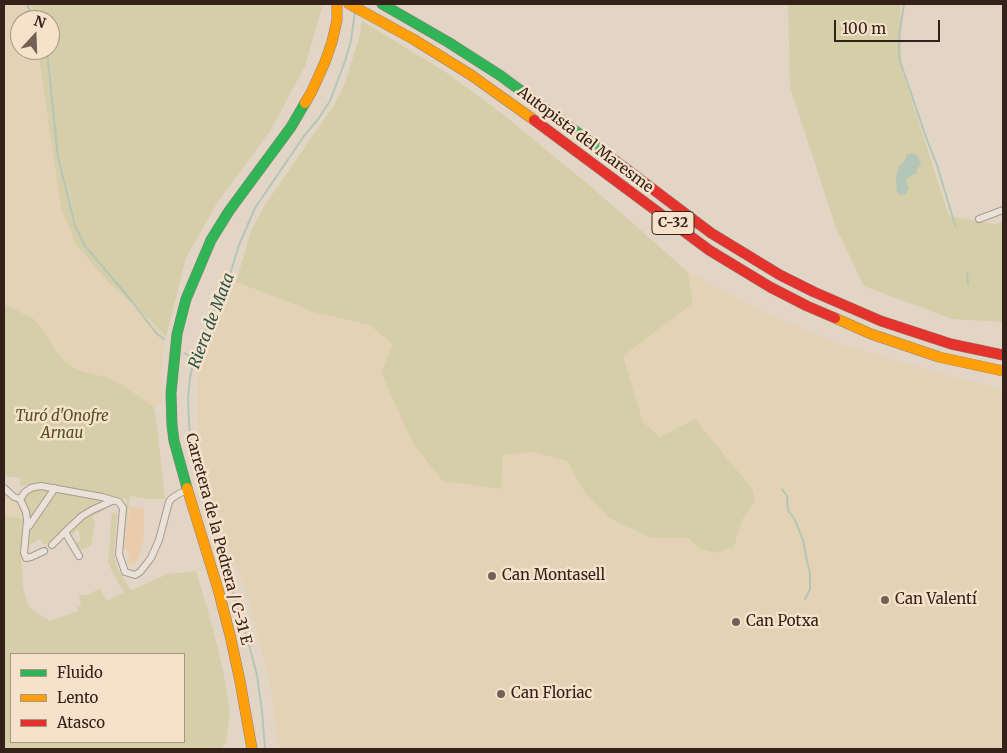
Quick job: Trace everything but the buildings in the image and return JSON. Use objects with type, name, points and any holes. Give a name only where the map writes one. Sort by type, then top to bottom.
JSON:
[{"type":"main road","name":"Carretera de la Pedrera / C-31 E","points":[[251,741],[240,681],[220,598],[187,491],[174,441],[171,393],[174,355],[186,299],[211,240],[229,211],[290,128],[312,90],[332,42],[337,20],[337,4]]},
{"type":"main road","name":"Autopista del Maresme","points":[[349,4],[413,39],[471,75],[709,250],[770,287],[807,306],[871,334],[939,357],[1003,371]]},
{"type":"main road","name":"Autopista del Maresme","points":[[382,4],[448,42],[501,76],[584,136],[711,233],[780,275],[881,321],[951,344],[1003,355]]},
{"type":"street","points":[[979,219],[1003,210]]},
{"type":"street","points":[[20,499],[25,492],[35,486],[41,486],[102,497],[118,502],[123,508],[119,554],[125,572],[135,575],[140,572],[151,558],[159,540],[169,502],[180,493],[187,491]]},
{"type":"street","points":[[4,488],[14,497],[20,499],[26,512],[27,527],[24,553],[26,558],[36,556],[44,551]]},
{"type":"street","points":[[27,527],[54,488]]},
{"type":"street","points":[[52,546],[82,516],[114,500]]},
{"type":"street","points":[[65,532],[79,556]]},
{"type":"shaded area","points":[[4,4],[32,4],[33,10],[10,10],[10,60],[39,60],[61,208],[107,281],[166,337],[161,364],[162,404],[153,406],[109,378],[78,370],[68,364],[60,357],[34,319],[4,304]]},
{"type":"shaded area","points":[[913,153],[919,158],[921,165],[917,169],[916,174],[906,180],[909,187],[906,194],[898,194],[896,178],[899,165],[905,161],[906,155]]},
{"type":"shaded area","points":[[688,272],[765,313],[839,344],[1003,390],[1003,749],[278,749],[272,696],[265,661],[245,587],[218,521],[208,486],[201,454],[198,426],[197,389],[201,360],[217,320],[236,282],[311,311],[370,325],[394,345],[501,489],[503,455],[533,452],[567,461],[585,493],[651,538],[688,538],[701,549],[734,547],[742,520],[755,502],[660,438],[643,422],[623,356],[693,303]]},
{"type":"shaded area","points":[[4,490],[18,502],[23,519],[4,515]]},
{"type":"green space","points":[[32,4],[315,4],[322,7],[305,66],[271,130],[217,203],[186,258],[166,337],[107,281],[76,244],[61,208],[39,60],[60,60],[60,10],[33,10]]},
{"type":"green space","points":[[788,4],[900,4],[902,70],[949,216],[995,224],[1003,221],[1003,322],[952,319],[864,286],[836,228],[790,87]]},
{"type":"green space","points":[[362,21],[444,71],[504,115],[596,191],[688,272],[693,303],[623,356],[643,422],[660,437],[695,419],[753,490],[755,502],[742,520],[734,547],[716,553],[701,549],[688,538],[651,538],[609,518],[585,493],[567,461],[533,452],[503,455],[501,489],[443,481],[413,444],[381,372],[393,345],[370,325],[317,313],[236,282],[251,231],[264,206],[334,105],[345,83],[359,38]]},
{"type":"green space","name":"Turó d'Onofre Arnau","points":[[4,304],[34,319],[60,357],[68,364],[78,370],[109,378],[153,406],[165,499],[147,499],[130,496],[123,553],[127,499],[42,483],[20,487],[21,478],[4,476]]},
{"type":"green space","points":[[36,489],[50,492],[30,519],[23,501],[27,495]]},
{"type":"green space","points":[[56,492],[102,500],[103,502],[74,519],[47,544],[43,544],[40,539],[29,545],[27,541],[28,531]]},
{"type":"green space","points":[[105,506],[106,509],[92,517],[95,523],[91,546],[81,550],[74,544],[81,540],[78,529],[73,534],[71,532],[81,520]]},
{"type":"green space","points":[[112,512],[117,514],[114,553],[117,568],[131,590],[168,574],[196,571],[214,632],[224,675],[230,713],[226,743],[221,749],[4,749],[4,515],[23,519],[21,556],[23,587],[27,603],[31,609],[50,621],[78,611],[77,607],[81,606],[79,595],[88,595],[100,588],[107,601],[124,592],[108,563]]},
{"type":"sand","points":[[130,506],[144,508],[144,532],[141,549],[135,565],[128,563],[130,551],[124,549]]},
{"type":"waterway","points":[[27,4],[30,10]]},
{"type":"waterway","points":[[904,4],[899,37],[899,58],[937,165],[955,225]]},
{"type":"waterway","name":"Riera de Mata","points":[[265,749],[257,675],[245,630],[201,490],[193,456],[188,398],[190,378],[194,359],[209,319],[224,294],[239,245],[255,208],[330,101],[351,41],[355,11]]},
{"type":"waterway","points":[[48,60],[58,157],[75,226],[85,246],[156,333],[164,339]]},
{"type":"waterway","points":[[967,272],[968,284]]},
{"type":"waterway","points":[[185,353],[193,359]]},
{"type":"waterway","points":[[782,489],[787,496],[788,510],[795,520],[803,540],[810,574],[810,589],[805,599]]},
{"type":"traffic: fast","points":[[382,4],[448,42],[501,76],[605,153]]},
{"type":"traffic: fast","points":[[187,488],[174,441],[171,393],[177,334],[186,299],[211,240],[229,211],[291,127],[305,103]]},
{"type":"traffic: slow","points":[[305,103],[325,62],[332,42],[337,20],[337,4]]},
{"type":"traffic: slow","points":[[349,4],[413,39],[471,75],[534,120]]},
{"type":"traffic: slow","points":[[835,318],[871,334],[939,357],[1003,371]]},
{"type":"traffic: slow","points":[[187,488],[230,635],[252,749]]},
{"type":"traffic: jam","points":[[534,120],[709,250],[770,287],[835,318]]},
{"type":"traffic: jam","points":[[605,153],[711,233],[780,275],[881,321],[951,344],[1003,355]]},
{"type":"place","name":"Can Montasell","points":[[492,576]]},
{"type":"place","name":"Can Valentí","points":[[885,600]]},
{"type":"place","name":"Can Potxa","points":[[736,622]]},
{"type":"place","name":"Can Floriac","points":[[501,694]]}]
